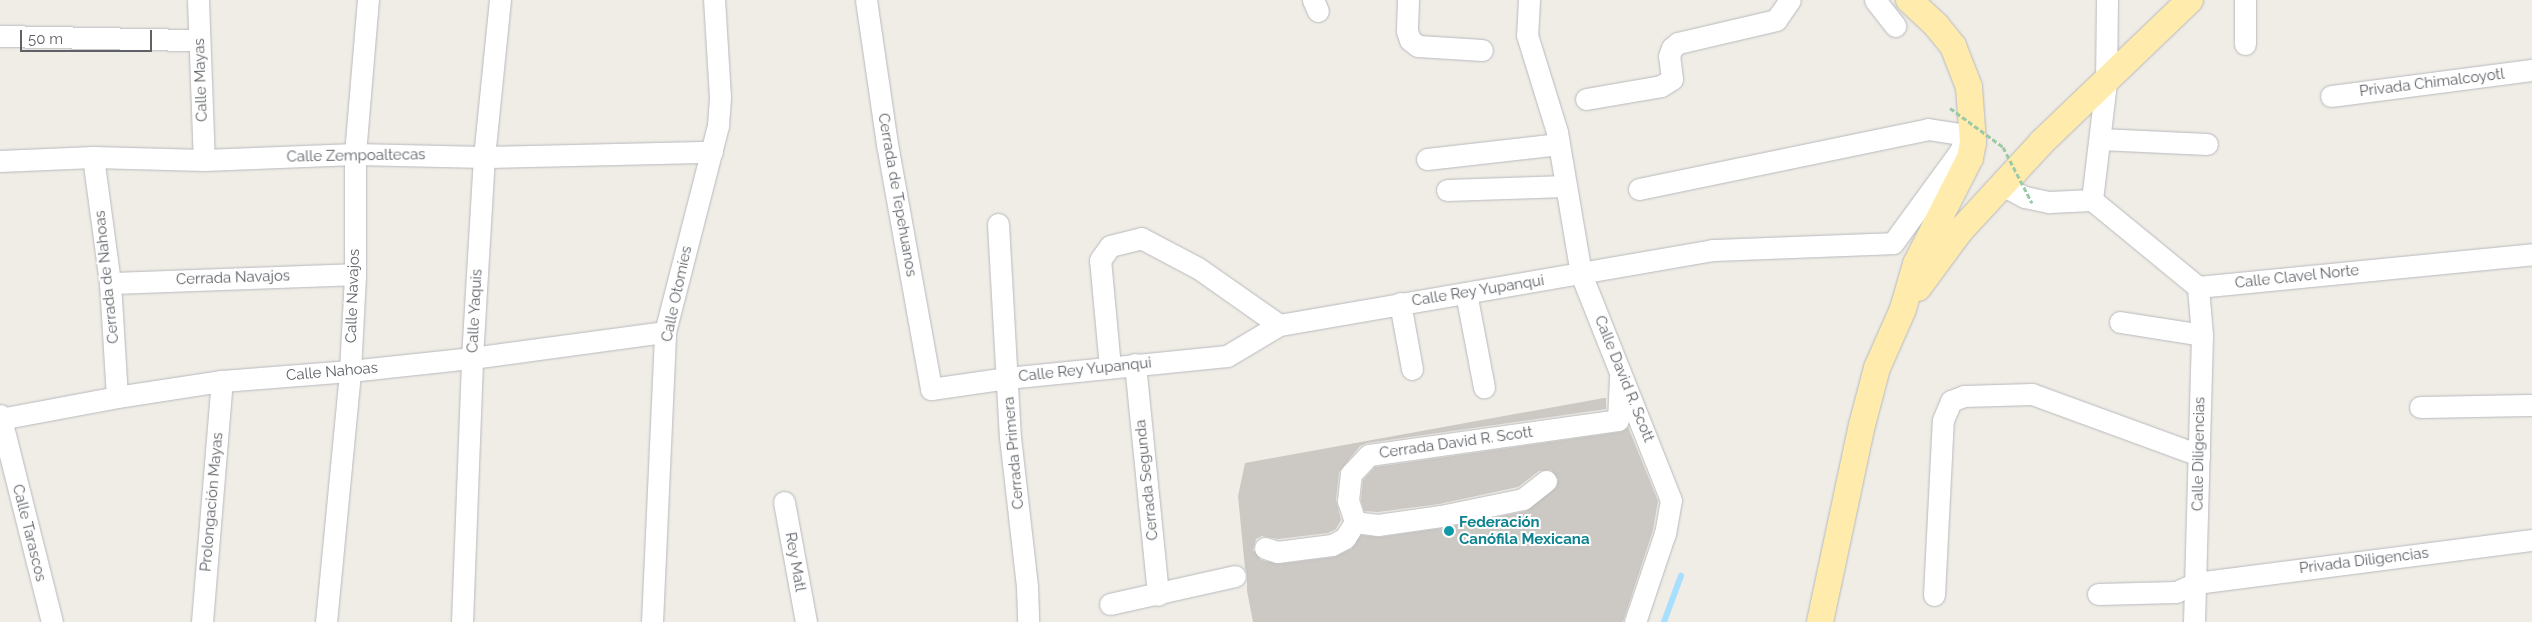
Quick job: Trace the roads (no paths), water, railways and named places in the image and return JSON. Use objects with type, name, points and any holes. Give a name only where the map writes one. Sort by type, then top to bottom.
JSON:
[{"type":"main road","points":[[1820,622],[1862,425],[1877,368],[1903,309],[1916,264],[1970,158],[1969,86],[1954,46],[1936,25],[1909,0]]},
{"type":"main road","points":[[1903,309],[1960,230],[2042,142],[2190,0]]},
{"type":"main road","points":[[1971,135],[1980,158],[2002,185]]},
{"type":"street","name":"Calle Mayas","points":[[198,0],[204,160]]},
{"type":"street","name":"Calle Navajos","points":[[326,622],[350,372],[355,274],[355,154],[368,0]]},
{"type":"street","name":"Calle Yaquis","points":[[462,622],[472,358],[484,157],[500,0]]},
{"type":"street","name":"Calle Otomíes","points":[[652,622],[665,332],[718,126],[720,97],[714,0]]},
{"type":"street","name":"Cerrada de Tepehuanos","points":[[866,0],[887,144],[931,389]]},
{"type":"street","points":[[1408,0],[1407,31],[1410,40],[1418,46],[1482,50]]},
{"type":"street","name":"Calle David R. Scott","points":[[1530,0],[1527,35],[1558,138],[1581,274],[1671,500],[1665,533],[1636,622]]},
{"type":"street","points":[[1586,99],[1661,86],[1672,79],[1669,56],[1672,48],[1678,44],[1776,20],[1790,0]]},
{"type":"street","points":[[1875,0],[1895,26]]},
{"type":"street","points":[[2092,200],[2106,82],[2107,0]]},
{"type":"street","points":[[2245,0],[2245,44]]},
{"type":"street","points":[[0,36],[199,40]]},
{"type":"street","name":"Privada Chimalcoyotl","points":[[2331,96],[2532,70]]},
{"type":"street","points":[[1639,189],[1928,129],[1971,135]]},
{"type":"street","name":"Calle Rey Yupanqui","points":[[931,389],[1007,378],[1227,356],[1279,325],[1712,250],[1894,243],[1971,135]]},
{"type":"street","points":[[1427,159],[1558,138]]},
{"type":"street","points":[[2100,139],[2207,144]]},
{"type":"street","name":"Calle Zempoaltecas","points":[[0,160],[92,157],[204,160],[355,154],[484,157],[712,152]]},
{"type":"street","name":"Cerrada de Nahoas","points":[[92,157],[110,283],[116,397]]},
{"type":"street","points":[[2002,185],[2024,197],[2049,202],[2092,200],[2198,287]]},
{"type":"street","points":[[1447,190],[1566,186]]},
{"type":"street","name":"Cerrada Primera","points":[[998,224],[1010,437],[1027,587],[1028,621]]},
{"type":"street","points":[[1110,367],[1100,260],[1110,246],[1141,238],[1198,268],[1279,325]]},
{"type":"street","name":"Calle Clavel Norte","points":[[2198,287],[2532,254]]},
{"type":"street","name":"Cerrada Navajos","points":[[110,283],[355,274]]},
{"type":"street","name":"Calle Diligencias","points":[[2194,622],[2202,335],[2198,287]]},
{"type":"street","points":[[1466,293],[1484,387]]},
{"type":"street","points":[[1400,303],[1412,369]]},
{"type":"street","points":[[2120,322],[2202,335]]},
{"type":"street","name":"Calle Nahoas","points":[[0,418],[116,397],[222,382],[350,372],[665,332]]},
{"type":"street","name":"Cerrada Segunda","points":[[1135,364],[1158,595]]},
{"type":"street","name":"Cerrada David R. Scott","points":[[1355,522],[1348,501],[1351,474],[1368,455],[1618,420],[1620,370]]},
{"type":"street","name":"Prolongación Mayas","points":[[202,622],[222,382]]},
{"type":"street","points":[[1934,595],[1943,420],[1951,401],[1964,396],[2032,394],[2199,455]]},
{"type":"street","points":[[2420,407],[2532,405]]},
{"type":"street","name":"Calle Tarascos","points":[[0,418],[52,622]]},
{"type":"street","points":[[1265,548],[1277,552],[1332,545],[1345,538],[1355,522],[1378,524],[1441,516],[1523,499],[1546,480]]},
{"type":"street","name":"Rey Matl","points":[[784,502],[806,622]]},
{"type":"street","name":"Privada Diligencias","points":[[2098,594],[2176,592],[2196,582],[2532,540]]},
{"type":"street","points":[[1110,604],[1158,595],[1235,576]]},
{"type":"waterway","points":[[1664,622],[1681,576]]},
{"type":"place","name":"Federación Canófila Mexicana","points":[[1449,531]]}]
